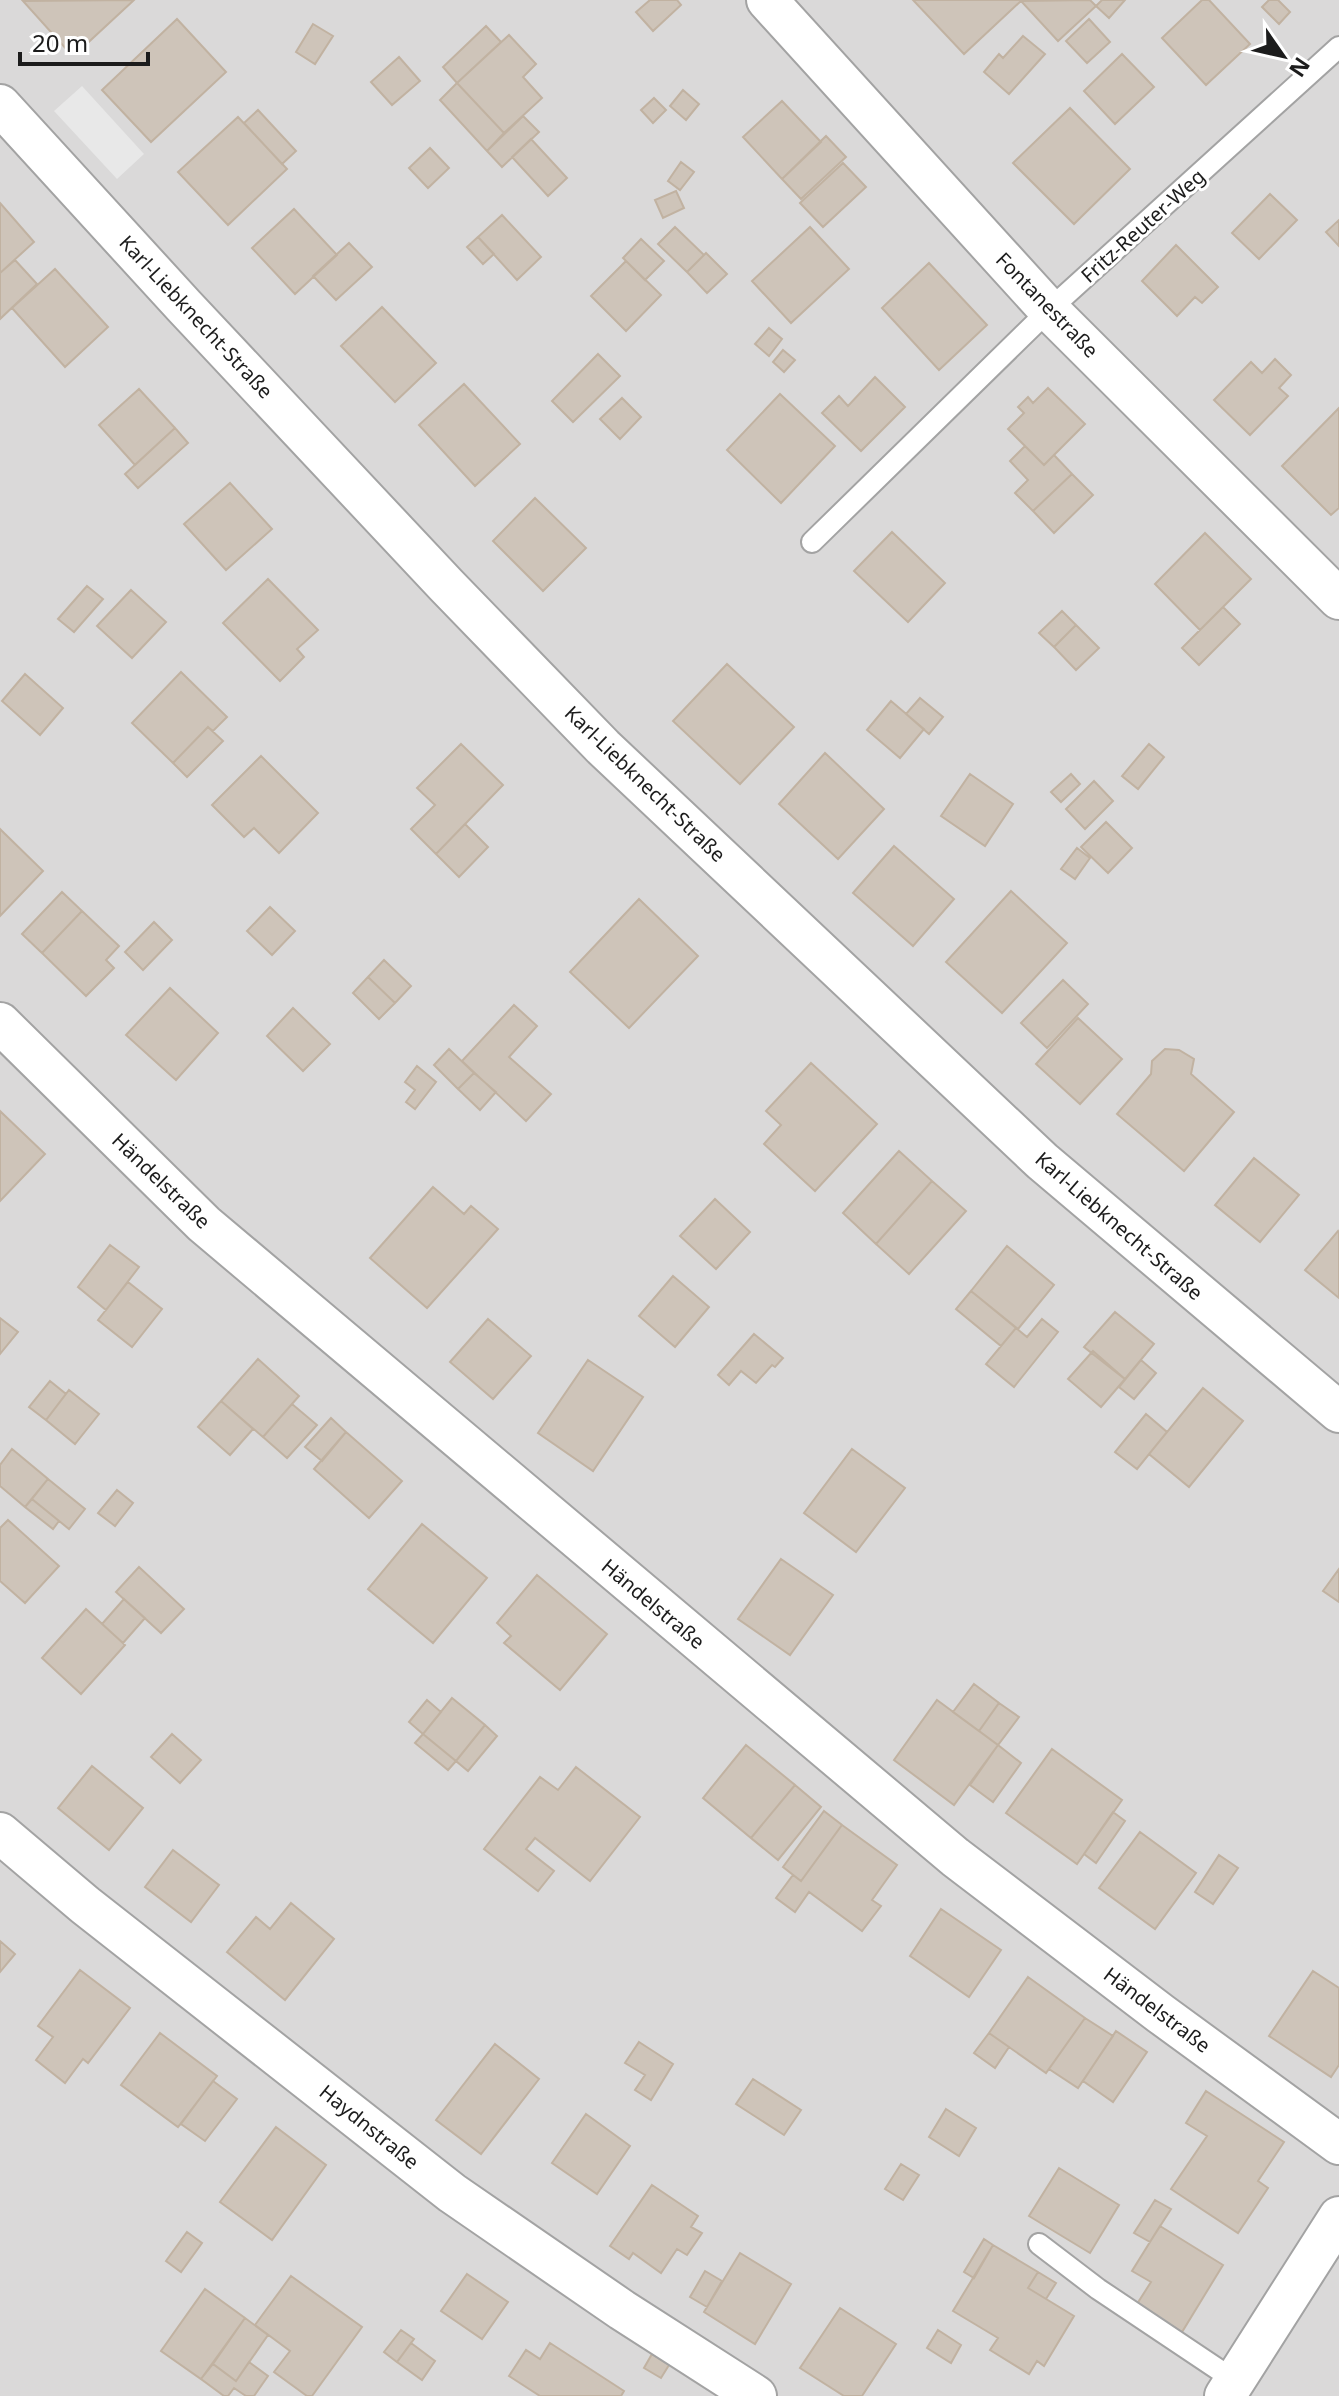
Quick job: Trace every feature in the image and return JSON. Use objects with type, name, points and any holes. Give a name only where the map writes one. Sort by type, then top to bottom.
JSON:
[{"type":"street","name":"Fontanestraße","points":[[767,0],[1049,310],[1339,599]]},
{"type":"street","name":"Karl-Liebknecht-Straße","points":[[0,105],[205,329],[603,747],[1042,1161],[1339,1412]]},
{"type":"street","name":"Händelstraße","points":[[0,1023],[204,1224],[919,1827],[1149,2005],[1339,2144]]},
{"type":"street","name":"Haydnstraße","points":[[0,1833],[85,1905],[452,2193],[622,2310],[756,2396]]},
{"type":"street","points":[[1229,2388],[1339,2217]]},
{"type":"lane","name":"Fritz-Reuter-Weg","points":[[812,542],[1049,310],[1339,47]]},
{"type":"lane","points":[[1039,2244],[1229,2388]]},
{"type":"shaded area","points":[[0,0],[1339,0],[1339,2396],[0,2396]]},
{"type":"shaded area","points":[[82,86],[144,154],[117,179],[54,111]]},
{"type":"building","points":[[134,0],[80,50],[74,44],[68,51],[23,1]]},
{"type":"building","points":[[650,0],[677,0],[681,5],[653,31],[636,12]]},
{"type":"building","points":[[913,0],[1022,0],[964,54]]},
{"type":"building","points":[[1090,0],[1096,6],[1058,41],[1021,1]]},
{"type":"building","points":[[1102,0],[1125,0],[1109,18],[1096,6]]},
{"type":"building","points":[[1202,0],[1209,0],[1250,44],[1206,85],[1162,38]]},
{"type":"building","points":[[1269,0],[1278,0],[1290,12],[1279,24],[1262,7]]},
{"type":"building","points":[[177,19],[226,72],[151,142],[102,90]]},
{"type":"building","points":[[1089,19],[1110,42],[1087,63],[1066,41]]},
{"type":"building","points":[[313,24],[333,36],[315,64],[296,52]]},
{"type":"building","points":[[486,26],[501,42],[457,83],[443,67]]},
{"type":"building","points":[[509,35],[536,64],[523,77],[542,98],[504,133],[457,83]]},
{"type":"building","points":[[1023,36],[1045,54],[1009,94],[984,72],[999,54],[1003,58]]},
{"type":"building","points":[[1122,54],[1154,87],[1115,124],[1084,91]]},
{"type":"building","points":[[399,57],[420,81],[392,105],[371,82]]},
{"type":"building","points":[[457,83],[504,133],[487,151],[440,100]]},
{"type":"building","points":[[683,90],[699,104],[686,120],[670,106]]},
{"type":"building","points":[[654,98],[666,110],[653,123],[641,110]]},
{"type":"building","points":[[782,101],[821,142],[782,179],[743,137]]},
{"type":"building","points":[[1070,108],[1130,169],[1074,224],[1013,163]]},
{"type":"building","points":[[258,110],[296,151],[282,164],[244,123]]},
{"type":"building","points":[[523,116],[539,132],[502,167],[487,151]]},
{"type":"building","points":[[238,117],[287,169],[228,225],[178,172]]},
{"type":"building","points":[[826,136],[846,157],[801,199],[782,179]]},
{"type":"building","points":[[531,139],[567,178],[548,196],[512,157]]},
{"type":"building","points":[[430,148],[449,168],[428,188],[409,168]]},
{"type":"building","points":[[681,162],[694,172],[680,190],[668,181]]},
{"type":"building","points":[[843,163],[866,187],[823,227],[800,203]]},
{"type":"building","points":[[676,191],[684,208],[663,218],[655,200]]},
{"type":"building","points":[[1270,194],[1297,220],[1259,259],[1232,233]]},
{"type":"building","points":[[0,203],[34,242],[0,273]]},
{"type":"building","points":[[294,209],[337,255],[295,294],[252,248]]},
{"type":"building","points":[[502,215],[541,257],[517,280],[478,237]]},
{"type":"building","points":[[1339,220],[1339,246],[1326,232]]},
{"type":"building","points":[[675,227],[704,255],[687,272],[658,244]]},
{"type":"building","points":[[810,227],[849,269],[791,323],[752,281]]},
{"type":"building","points":[[478,237],[494,254],[483,264],[467,247]]},
{"type":"building","points":[[641,239],[664,261],[645,280],[623,258]]},
{"type":"building","points":[[349,243],[372,267],[336,300],[313,276]]},
{"type":"building","points":[[1176,245],[1218,287],[1202,303],[1195,297],[1177,316],[1142,281]]},
{"type":"building","points":[[706,253],[727,274],[707,293],[687,272]]},
{"type":"building","points":[[15,260],[37,284],[0,319],[0,273]]},
{"type":"building","points":[[626,261],[661,295],[626,331],[591,296]]},
{"type":"building","points":[[929,263],[987,325],[939,370],[882,308]]},
{"type":"building","points":[[55,269],[108,327],[65,367],[12,308]]},
{"type":"building","points":[[382,307],[436,363],[395,402],[341,346]]},
{"type":"building","points":[[769,328],[782,339],[769,356],[755,344]]},
{"type":"building","points":[[783,350],[795,360],[784,372],[773,362]]},
{"type":"building","points":[[598,354],[620,376],[573,422],[552,401]]},
{"type":"building","points":[[1275,359],[1291,375],[1279,388],[1288,396],[1250,435],[1214,400],[1251,362],[1262,373]]},
{"type":"building","points":[[875,377],[905,407],[861,451],[822,413],[839,396],[848,406]]},
{"type":"building","points":[[464,384],[520,444],[475,486],[419,425]]},
{"type":"building","points":[[1048,388],[1085,424],[1044,465],[1008,429],[1024,413],[1018,407],[1028,397],[1033,403]]},
{"type":"building","points":[[139,389],[175,428],[135,465],[99,425]]},
{"type":"building","points":[[780,394],[835,446],[781,503],[727,450]]},
{"type":"building","points":[[622,398],[641,417],[620,439],[600,419]]},
{"type":"building","points":[[1339,408],[1339,508],[1331,515],[1282,466]]},
{"type":"building","points":[[175,428],[188,443],[138,488],[125,474]]},
{"type":"building","points":[[1025,446],[1044,465],[1054,455],[1072,474],[1033,511],[1015,493],[1028,480],[1010,461]]},
{"type":"building","points":[[1072,474],[1093,495],[1054,533],[1033,511]]},
{"type":"building","points":[[230,483],[272,529],[226,570],[184,524]]},
{"type":"building","points":[[535,498],[586,548],[543,591],[493,541]]},
{"type":"building","points":[[892,532],[945,583],[908,622],[854,571]]},
{"type":"building","points":[[1205,533],[1251,579],[1200,630],[1155,584]]},
{"type":"building","points":[[268,579],[318,630],[297,649],[304,657],[280,681],[223,623]]},
{"type":"building","points":[[87,586],[103,599],[74,632],[58,619]]},
{"type":"building","points":[[131,590],[166,622],[132,658],[97,626]]},
{"type":"building","points":[[1223,607],[1240,624],[1199,665],[1182,648]]},
{"type":"building","points":[[1062,611],[1076,625],[1054,647],[1039,633]]},
{"type":"building","points":[[1076,625],[1099,648],[1076,670],[1054,647]]},
{"type":"building","points":[[727,664],[794,727],[740,784],[673,721]]},
{"type":"building","points":[[181,672],[227,717],[213,731],[208,727],[173,763],[132,723]]},
{"type":"building","points":[[25,674],[63,708],[40,735],[2,701]]},
{"type":"building","points":[[920,698],[943,717],[929,734],[906,714]]},
{"type":"building","points":[[891,701],[924,729],[900,758],[867,730]]},
{"type":"building","points":[[208,727],[223,741],[187,777],[173,763]]},
{"type":"building","points":[[461,744],[503,785],[436,854],[411,829],[435,805],[417,788]]},
{"type":"building","points":[[1149,744],[1164,757],[1138,789],[1122,776]]},
{"type":"building","points":[[825,753],[884,809],[838,859],[779,804]]},
{"type":"building","points":[[261,756],[318,813],[279,853],[254,828],[244,837],[212,805]]},
{"type":"building","points":[[970,774],[1013,804],[985,846],[941,816]]},
{"type":"building","points":[[1071,774],[1080,784],[1061,802],[1051,792]]},
{"type":"building","points":[[1094,781],[1113,801],[1085,829],[1066,809]]},
{"type":"building","points":[[1106,822],[1132,848],[1108,873],[1081,847]]},
{"type":"building","points":[[465,824],[488,847],[459,877],[436,854]]},
{"type":"building","points":[[0,829],[43,871],[0,916]]},
{"type":"building","points":[[894,846],[954,899],[913,946],[853,893]]},
{"type":"building","points":[[1077,848],[1090,858],[1075,879],[1061,869]]},
{"type":"building","points":[[1011,891],[1067,943],[1002,1013],[946,962]]},
{"type":"building","points":[[62,892],[82,911],[42,953],[22,934]]},
{"type":"building","points":[[639,899],[698,956],[629,1028],[570,972]]},
{"type":"building","points":[[270,907],[295,931],[272,955],[247,931]]},
{"type":"building","points":[[82,911],[119,946],[106,960],[114,968],[86,996],[42,953]]},
{"type":"building","points":[[154,922],[172,940],[143,970],[125,952]]},
{"type":"building","points":[[384,960],[411,986],[395,1003],[368,977]]},
{"type":"building","points":[[368,977],[395,1003],[379,1019],[353,993]]},
{"type":"building","points":[[1063,980],[1088,1004],[1047,1048],[1021,1023]]},
{"type":"building","points":[[170,988],[218,1033],[176,1080],[126,1035]]},
{"type":"building","points":[[514,1005],[537,1026],[509,1057],[551,1094],[526,1121],[462,1061]]},
{"type":"building","points":[[293,1008],[330,1044],[303,1071],[267,1036]]},
{"type":"building","points":[[1078,1018],[1122,1059],[1080,1104],[1036,1064]]},
{"type":"building","points":[[449,1049],[474,1073],[458,1089],[434,1065]]},
{"type":"building","points":[[1165,1049],[1179,1050],[1194,1059],[1191,1074],[1234,1112],[1184,1171],[1117,1114],[1151,1074],[1152,1061]]},
{"type":"building","points":[[811,1063],[877,1124],[815,1191],[764,1144],[781,1125],[766,1111]]},
{"type":"building","points":[[417,1066],[436,1082],[415,1109],[406,1102],[415,1090],[405,1082]]},
{"type":"building","points":[[474,1073],[496,1092],[480,1110],[458,1089]]},
{"type":"building","points":[[0,1111],[45,1154],[0,1201]]},
{"type":"building","points":[[899,1151],[932,1181],[876,1244],[843,1213]]},
{"type":"building","points":[[1254,1158],[1299,1195],[1260,1242],[1215,1205]]},
{"type":"building","points":[[932,1181],[966,1211],[909,1274],[876,1244]]},
{"type":"building","points":[[433,1187],[464,1214],[471,1206],[498,1229],[427,1308],[370,1258]]},
{"type":"building","points":[[715,1199],[750,1232],[716,1269],[680,1236]]},
{"type":"building","points":[[1339,1233],[1339,1298],[1305,1270]]},
{"type":"building","points":[[110,1245],[139,1267],[106,1310],[78,1287]]},
{"type":"building","points":[[1007,1246],[1054,1285],[1018,1329],[971,1291]]},
{"type":"building","points":[[673,1276],[709,1307],[675,1347],[639,1316]]},
{"type":"building","points":[[128,1282],[162,1309],[132,1347],[98,1320]]},
{"type":"building","points":[[971,1291],[1016,1328],[1001,1346],[956,1309]]},
{"type":"building","points":[[1115,1312],[1154,1344],[1125,1379],[1084,1347]]},
{"type":"building","points":[[0,1318],[18,1332],[0,1354]]},
{"type":"building","points":[[488,1319],[531,1356],[493,1399],[450,1362]]},
{"type":"building","points":[[1042,1319],[1058,1332],[1014,1387],[986,1364],[1016,1328],[1027,1337]]},
{"type":"building","points":[[754,1334],[783,1358],[756,1383],[741,1371],[729,1385],[718,1375]]},
{"type":"building","points":[[1093,1351],[1125,1379],[1101,1407],[1068,1379]]},
{"type":"building","points":[[258,1359],[299,1396],[263,1437],[221,1401]]},
{"type":"building","points":[[588,1360],[643,1397],[593,1471],[538,1433]]},
{"type":"building","points":[[1141,1360],[1156,1373],[1134,1399],[1119,1387]]},
{"type":"building","points":[[50,1381],[66,1394],[46,1420],[29,1407]]},
{"type":"building","points":[[1203,1388],[1243,1421],[1189,1487],[1149,1454]]},
{"type":"building","points":[[69,1390],[99,1414],[75,1444],[46,1420]]},
{"type":"building","points":[[221,1401],[253,1429],[230,1455],[198,1427]]},
{"type":"building","points":[[292,1404],[317,1425],[287,1458],[263,1437]]},
{"type":"building","points":[[1146,1414],[1167,1432],[1137,1469],[1115,1452]]},
{"type":"building","points":[[331,1418],[346,1432],[322,1461],[305,1447]]},
{"type":"building","points":[[346,1432],[402,1481],[369,1518],[314,1469]]},
{"type":"building","points":[[12,1449],[48,1479],[25,1507],[0,1486],[0,1465]]},
{"type":"building","points":[[852,1449],[905,1488],[856,1552],[804,1513]]},
{"type":"building","points":[[48,1479],[85,1509],[69,1529],[32,1499]]},
{"type":"building","points":[[117,1490],[133,1503],[115,1526],[98,1513]]},
{"type":"building","points":[[32,1499],[59,1521],[53,1529],[25,1507]]},
{"type":"building","points":[[8,1520],[59,1566],[25,1603],[0,1581],[0,1528]]},
{"type":"building","points":[[422,1524],[487,1578],[433,1643],[368,1589]]},
{"type":"building","points":[[781,1559],[833,1595],[790,1655],[738,1619]]},
{"type":"building","points":[[139,1567],[184,1609],[161,1633],[116,1592]]},
{"type":"building","points":[[1339,1569],[1339,1602],[1323,1591]]},
{"type":"building","points":[[537,1575],[607,1634],[560,1690],[504,1643],[511,1636],[497,1623]]},
{"type":"building","points":[[124,1599],[145,1618],[123,1643],[102,1624]]},
{"type":"building","points":[[86,1609],[125,1645],[81,1694],[42,1658]]},
{"type":"building","points":[[974,1684],[999,1703],[979,1731],[953,1712]]},
{"type":"building","points":[[452,1698],[485,1725],[456,1761],[423,1734]]},
{"type":"building","points":[[427,1700],[441,1712],[423,1734],[409,1722]]},
{"type":"building","points":[[937,1700],[998,1745],[954,1805],[894,1760]]},
{"type":"building","points":[[999,1703],[1019,1717],[998,1745],[979,1731]]},
{"type":"building","points":[[485,1725],[497,1736],[468,1771],[456,1761]]},
{"type":"building","points":[[172,1734],[201,1760],[180,1783],[151,1757]]},
{"type":"building","points":[[423,1734],[456,1761],[448,1770],[415,1743]]},
{"type":"building","points":[[746,1745],[795,1785],[751,1838],[703,1798]]},
{"type":"building","points":[[998,1745],[1021,1763],[993,1802],[970,1785]]},
{"type":"building","points":[[1052,1749],[1122,1800],[1077,1864],[1006,1813]]},
{"type":"building","points":[[92,1766],[143,1808],[109,1850],[58,1808]]},
{"type":"building","points":[[576,1767],[640,1817],[590,1881],[535,1838],[526,1849],[554,1871],[538,1891],[484,1849],[540,1777],[558,1790]]},
{"type":"building","points":[[795,1785],[821,1807],[778,1860],[751,1838]]},
{"type":"building","points":[[824,1811],[842,1825],[801,1881],[783,1867]]},
{"type":"building","points":[[1113,1812],[1125,1821],[1096,1863],[1084,1854]]},
{"type":"building","points":[[842,1825],[897,1865],[872,1900],[881,1906],[862,1931],[809,1892],[795,1912],[776,1898],[793,1875],[801,1881]]},
{"type":"building","points":[[1140,1832],[1196,1873],[1155,1929],[1099,1888]]},
{"type":"building","points":[[173,1850],[219,1885],[191,1922],[145,1887]]},
{"type":"building","points":[[1219,1855],[1238,1868],[1213,1904],[1195,1892]]},
{"type":"building","points":[[291,1903],[334,1939],[285,2000],[227,1952],[256,1917],[270,1929]]},
{"type":"building","points":[[941,1909],[1001,1950],[969,1997],[910,1956]]},
{"type":"building","points":[[0,1941],[15,1954],[0,1972]]},
{"type":"building","points":[[80,1970],[130,2008],[88,2063],[83,2059],[65,2083],[36,2060],[53,2037],[38,2026]]},
{"type":"building","points":[[1313,1971],[1339,1988],[1339,2065],[1331,2077],[1269,2036]]},
{"type":"building","points":[[1028,1977],[1085,2018],[1046,2073],[989,2033]]},
{"type":"building","points":[[1085,2018],[1113,2036],[1078,2088],[1049,2069]]},
{"type":"building","points":[[1116,2031],[1147,2052],[1113,2102],[1083,2081]]},
{"type":"building","points":[[160,2033],[217,2076],[178,2127],[121,2085]]},
{"type":"building","points":[[989,2033],[1009,2047],[995,2068],[974,2053]]},
{"type":"building","points":[[639,2042],[673,2064],[651,2100],[635,2090],[645,2075],[625,2063]]},
{"type":"building","points":[[495,2044],[539,2079],[481,2154],[436,2120]]},
{"type":"building","points":[[753,2079],[801,2110],[784,2135],[736,2104]]},
{"type":"building","points":[[213,2081],[237,2099],[205,2141],[181,2124]]},
{"type":"building","points":[[1206,2091],[1284,2142],[1258,2181],[1268,2188],[1238,2233],[1171,2189],[1207,2136],[1186,2123]]},
{"type":"building","points":[[946,2109],[976,2128],[959,2156],[929,2137]]},
{"type":"building","points":[[586,2114],[630,2146],[597,2194],[552,2163]]},
{"type":"building","points":[[276,2127],[326,2165],[272,2240],[220,2202]]},
{"type":"building","points":[[901,2164],[919,2175],[903,2200],[885,2189]]},
{"type":"building","points":[[1059,2168],[1119,2205],[1090,2253],[1029,2216]]},
{"type":"building","points":[[652,2185],[698,2216],[691,2227],[702,2233],[687,2255],[677,2249],[661,2273],[633,2253],[629,2259],[610,2246]]},
{"type":"building","points":[[1155,2200],[1171,2209],[1150,2242],[1134,2233]]},
{"type":"building","points":[[1160,2226],[1223,2265],[1182,2332],[1137,2304],[1151,2282],[1132,2271]]},
{"type":"building","points":[[187,2232],[202,2243],[181,2272],[166,2261]]},
{"type":"building","points":[[984,2239],[993,2245],[974,2278],[964,2272]]},
{"type":"building","points":[[993,2245],[1038,2272],[1028,2288],[1074,2316],[1044,2366],[1037,2361],[1029,2374],[990,2350],[998,2338],[953,2311]]},
{"type":"building","points":[[740,2253],[791,2284],[755,2344],[704,2312]]},
{"type":"building","points":[[705,2271],[722,2281],[707,2307],[690,2297]]},
{"type":"building","points":[[1038,2272],[1056,2283],[1046,2299],[1028,2288]]},
{"type":"building","points":[[467,2274],[508,2302],[482,2339],[441,2311]]},
{"type":"building","points":[[291,2276],[362,2327],[312,2396],[307,2396],[274,2372],[290,2351],[255,2325]]},
{"type":"building","points":[[205,2289],[245,2318],[201,2379],[161,2351]]},
{"type":"building","points":[[840,2308],[896,2344],[862,2396],[844,2396],[800,2368]]},
{"type":"building","points":[[245,2318],[268,2335],[236,2381],[213,2364]]},
{"type":"building","points":[[401,2330],[414,2339],[397,2362],[384,2352]]},
{"type":"building","points":[[938,2330],[961,2345],[951,2363],[927,2348]]},
{"type":"building","points":[[411,2343],[435,2361],[422,2380],[397,2362]]},
{"type":"building","points":[[550,2343],[624,2391],[621,2396],[540,2396],[509,2376],[526,2350],[540,2359]]},
{"type":"building","points":[[652,2354],[669,2365],[661,2378],[644,2368]]},
{"type":"building","points":[[249,2362],[268,2376],[254,2396],[246,2396],[234,2388],[228,2396],[224,2396],[201,2379],[213,2364],[236,2381]]}]
